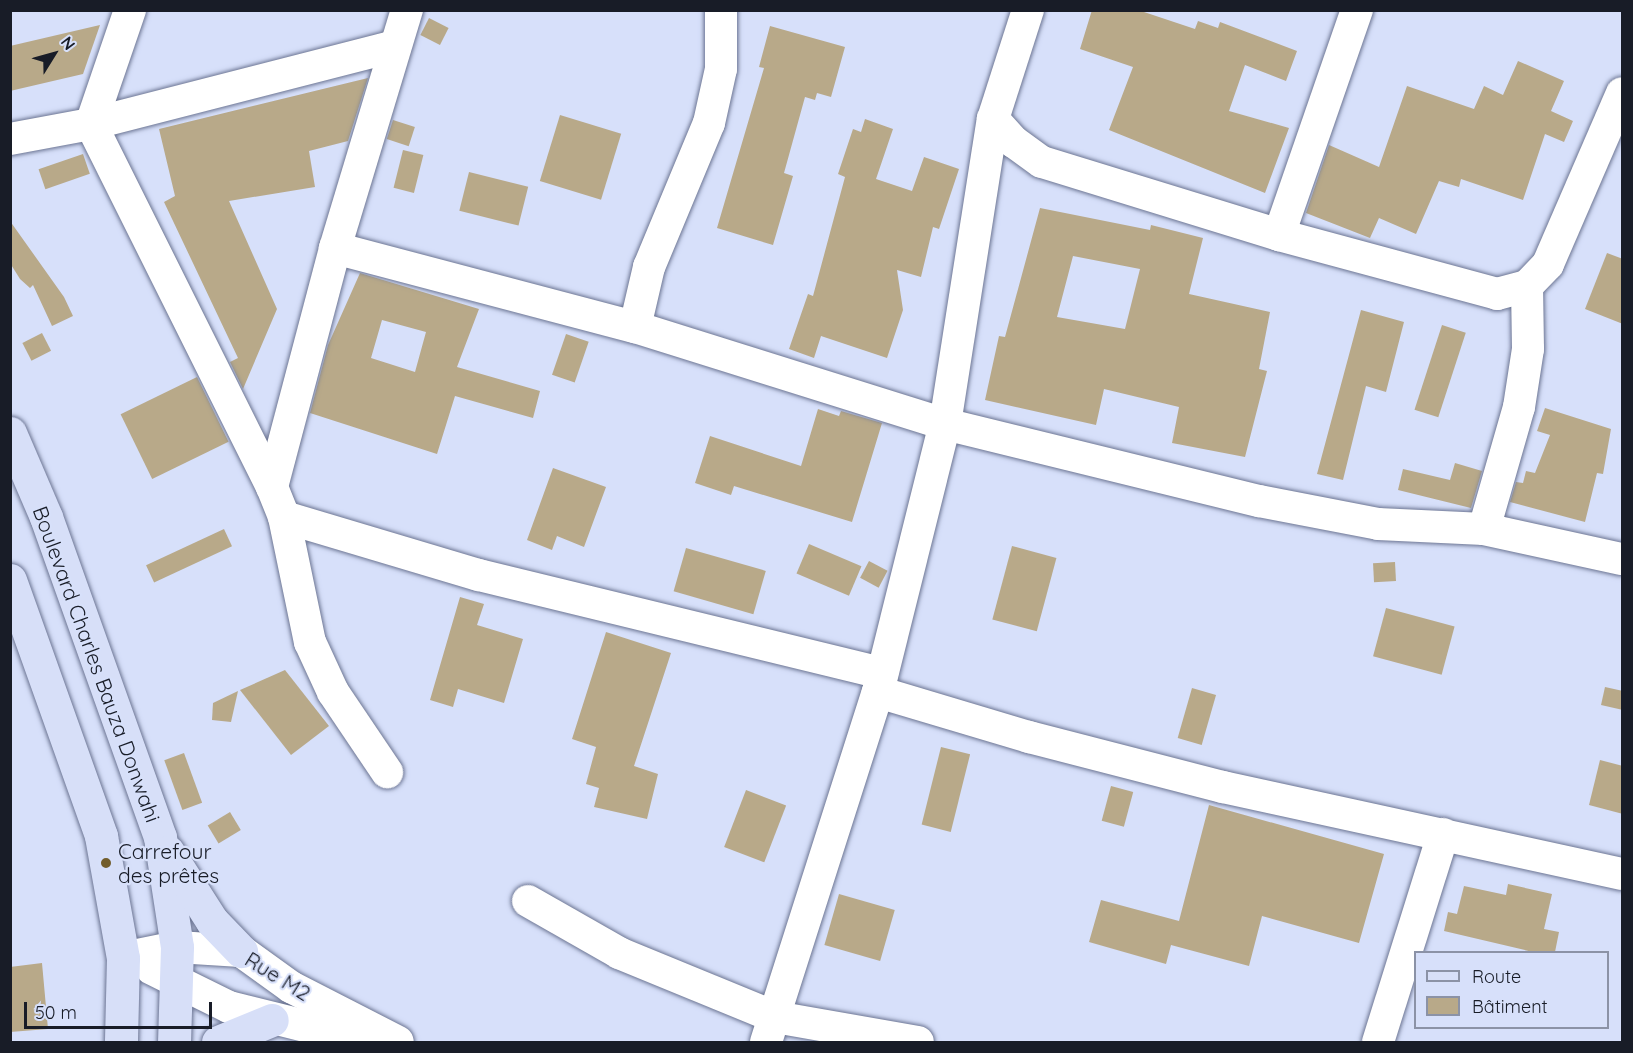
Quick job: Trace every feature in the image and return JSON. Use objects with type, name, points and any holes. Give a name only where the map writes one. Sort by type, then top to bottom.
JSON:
[{"type":"main road","name":"Boulevard Charles Bauza Donwahi","points":[[10,433],[46,517],[160,837],[177,962],[174,1042]]},
{"type":"main road","points":[[10,580],[101,836],[123,958],[121,1042]]},
{"type":"main road","points":[[160,837],[212,921],[241,951]]},
{"type":"main road","points":[[218,1042],[272,1020]]},
{"type":"street","points":[[130,10],[91,124],[272,487],[284,517],[310,642],[333,693],[387,772]]},
{"type":"street","points":[[635,327],[649,267],[709,123],[721,69],[721,10]]},
{"type":"street","points":[[770,1030],[880,682],[945,424],[993,119],[1028,10]]},
{"type":"street","points":[[1280,235],[1357,10]]},
{"type":"street","points":[[272,487],[335,248],[394,45],[408,11]]},
{"type":"street","points":[[10,139],[91,124],[394,45]]},
{"type":"street","points":[[993,119],[1014,142],[1042,162],[1280,235],[1497,294],[1527,286],[1548,264],[1623,93]]},
{"type":"street","points":[[335,248],[635,327],[945,424],[1259,501],[1378,524],[1484,529],[1623,559]]},
{"type":"street","points":[[1484,529],[1519,407],[1528,350],[1527,286]]},
{"type":"street","points":[[284,517],[479,576],[880,682],[1029,737],[1212,784],[1623,874]]},
{"type":"street","points":[[1378,1042],[1443,834]]},
{"type":"street","points":[[528,901],[619,953],[770,1030],[918,1042]]},
{"type":"street","name":"Rue M2","points":[[123,958],[177,962],[241,951],[291,987],[398,1042]]},
{"type":"street","name":"Rue M2","points":[[177,962],[229,1007],[272,1020],[318,1027],[369,1042]]},
{"type":"building","points":[[1092,10],[1138,10],[1195,29],[1198,21],[1218,28],[1220,22],[1297,51],[1286,81],[1245,65],[1229,111],[1289,128],[1265,193],[1109,130],[1133,67],[1080,49]]},
{"type":"building","points":[[429,18],[449,28],[440,45],[420,35]]},
{"type":"building","points":[[100,25],[83,74],[10,91],[10,46]]},
{"type":"building","points":[[770,26],[845,47],[831,97],[817,93],[815,100],[805,97],[784,173],[793,176],[773,245],[717,228],[764,68],[759,67]]},
{"type":"building","points":[[1518,61],[1564,81],[1551,111],[1573,121],[1564,142],[1545,134],[1523,200],[1461,179],[1459,187],[1439,181],[1416,234],[1379,218],[1370,238],[1306,213],[1329,145],[1379,167],[1407,86],[1474,109],[1484,86],[1503,95]]},
{"type":"building","points":[[368,78],[348,141],[309,151],[315,187],[229,201],[277,309],[243,389],[230,362],[238,358],[164,202],[175,196],[159,129]]},
{"type":"building","points":[[560,115],[621,134],[601,200],[540,181]]},
{"type":"building","points":[[865,119],[893,129],[876,179],[912,191],[924,157],[959,169],[939,229],[933,227],[921,277],[897,270],[903,310],[887,358],[821,336],[814,358],[789,349],[808,294],[813,296],[845,177],[838,174],[853,129],[861,132]]},
{"type":"building","points":[[393,120],[415,127],[409,146],[387,139]]},
{"type":"building","points":[[403,150],[423,155],[414,193],[394,188]]},
{"type":"building","points":[[83,154],[90,174],[45,189],[39,169]]},
{"type":"building","points":[[469,172],[528,187],[519,226],[459,211]]},
{"type":"building","points":[[1040,208],[1150,230],[1151,225],[1203,238],[1189,294],[1270,312],[1259,369],[1267,371],[1245,457],[1172,443],[1179,407],[1104,389],[1096,425],[985,400],[999,336],[1005,337]],"holes":[[[1073,256],[1140,269],[1125,329],[1057,317]]]},
{"type":"building","points":[[10,221],[64,297],[73,316],[52,326],[33,285],[30,288],[20,279],[10,263]]},
{"type":"building","points":[[1607,253],[1623,259],[1623,324],[1585,309]]},
{"type":"building","points":[[360,273],[479,309],[457,367],[540,391],[533,418],[455,396],[437,454],[310,413],[328,345]],"holes":[[[382,320],[426,332],[415,372],[371,358]]]},
{"type":"building","points":[[1361,310],[1404,322],[1386,392],[1366,386],[1343,480],[1317,474]]},
{"type":"building","points":[[1442,325],[1466,333],[1438,417],[1414,410]]},
{"type":"building","points":[[42,333],[51,351],[31,361],[22,343]]},
{"type":"building","points":[[566,334],[589,342],[575,382],[552,375]]},
{"type":"building","points":[[197,377],[229,442],[152,479],[121,414]]},
{"type":"building","points":[[1545,408],[1611,429],[1603,474],[1597,473],[1585,522],[1510,502],[1516,482],[1523,483],[1526,471],[1535,473],[1550,435],[1537,431]]},
{"type":"building","points":[[818,409],[839,416],[841,411],[882,423],[852,522],[734,486],[731,495],[695,483],[710,436],[801,466]]},
{"type":"building","points":[[1455,463],[1482,471],[1471,508],[1398,490],[1403,469],[1450,480]]},
{"type":"building","points":[[553,468],[606,487],[584,547],[557,536],[552,550],[527,540]]},
{"type":"building","points":[[224,529],[232,546],[154,583],[146,565]]},
{"type":"building","points":[[809,544],[861,566],[849,596],[796,573]]},
{"type":"building","points":[[1012,546],[1056,558],[1037,631],[992,619]]},
{"type":"building","points":[[686,548],[766,571],[753,614],[674,591]]},
{"type":"building","points":[[869,561],[888,571],[879,588],[860,578]]},
{"type":"building","points":[[1395,562],[1396,581],[1374,582],[1373,563]]},
{"type":"building","points":[[460,597],[484,604],[477,625],[523,639],[504,703],[458,689],[453,707],[430,700]]},
{"type":"building","points":[[1386,608],[1455,626],[1442,675],[1373,656]]},
{"type":"building","points":[[606,632],[671,653],[634,766],[658,774],[647,819],[594,807],[599,788],[586,784],[596,747],[572,739]]},
{"type":"building","points":[[285,670],[329,726],[291,755],[240,690]]},
{"type":"building","points":[[1605,687],[1623,691],[1623,710],[1601,705]]},
{"type":"building","points":[[1192,688],[1216,695],[1202,745],[1178,738]]},
{"type":"building","points":[[238,691],[231,722],[212,720],[213,703]]},
{"type":"building","points":[[941,747],[970,754],[951,832],[922,825]]},
{"type":"building","points":[[184,753],[202,803],[182,810],[164,760]]},
{"type":"building","points":[[1600,760],[1623,766],[1623,814],[1589,805]]},
{"type":"building","points":[[1111,786],[1133,792],[1124,827],[1102,821]]},
{"type":"building","points":[[746,790],[786,805],[764,862],[724,847]]},
{"type":"building","points":[[1209,805],[1384,854],[1359,943],[1262,916],[1249,966],[1171,945],[1166,964],[1089,942],[1101,900],[1179,921]]},
{"type":"building","points":[[230,812],[241,830],[219,843],[208,825]]},
{"type":"building","points":[[1508,884],[1552,894],[1544,929],[1559,932],[1555,951],[1529,951],[1444,931],[1448,912],[1457,914],[1464,886],[1506,895]]},
{"type":"building","points":[[839,894],[895,910],[880,961],[824,945]]},
{"type":"building","points":[[42,963],[48,1029],[10,1032],[10,967]]},
{"type":"place","name":"Carrefour des prêtes","points":[[106,863]]}]
